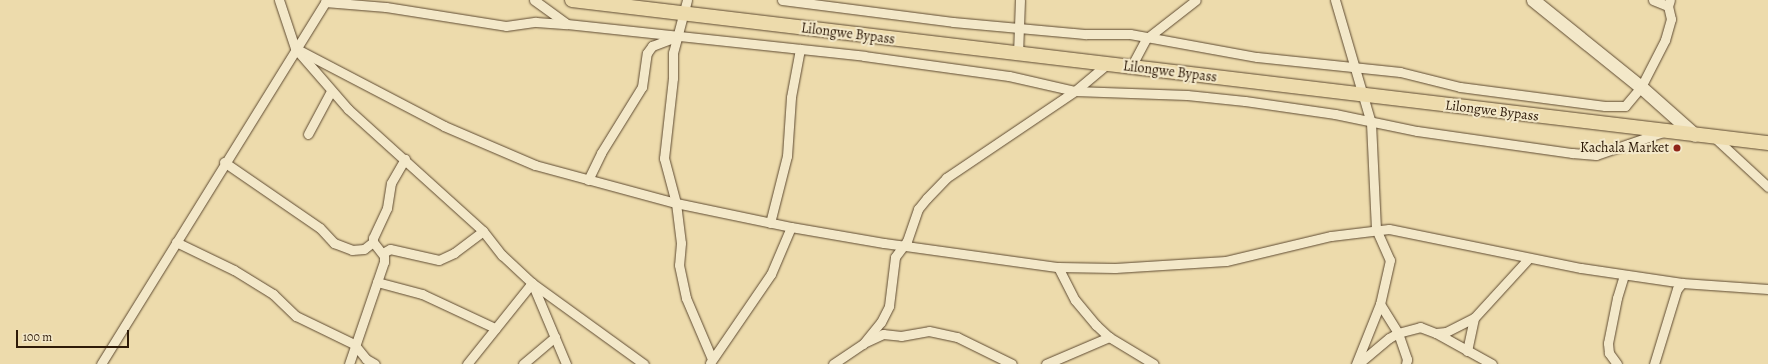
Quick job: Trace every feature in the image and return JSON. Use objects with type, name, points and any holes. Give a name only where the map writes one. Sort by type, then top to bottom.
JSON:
[{"type":"main road","name":"Lilongwe Bypass","points":[[572,0],[1768,143]]},
{"type":"street","points":[[279,0],[295,48],[331,91],[483,231],[502,255],[532,283],[644,364]]},
{"type":"street","points":[[379,0],[386,7]]},
{"type":"street","points":[[534,0],[567,24]]},
{"type":"street","points":[[687,0],[681,14],[676,37],[664,158],[676,203],[681,243],[679,265],[686,298],[711,362]]},
{"type":"street","points":[[782,0],[826,3],[915,18],[1086,34],[1130,34],[1258,57],[1400,72],[1460,87],[1605,106],[1625,106],[1641,87],[1665,40],[1671,19],[1669,3],[1653,0]]},
{"type":"street","points":[[1018,54],[1020,0]]},
{"type":"street","points":[[1130,67],[1146,38],[1196,0]]},
{"type":"street","points":[[1335,0],[1365,95],[1371,123],[1376,229],[1390,260],[1380,304],[1357,364]]},
{"type":"street","points":[[1533,0],[1641,87],[1695,135]]},
{"type":"street","points":[[101,364],[224,162],[326,1],[386,7],[506,26],[536,22],[567,24],[676,37],[800,49],[1009,76],[1075,91],[1187,95],[1237,100],[1336,114],[1371,123],[1510,146],[1596,155],[1666,131]]},
{"type":"street","points":[[588,180],[601,153],[642,87],[647,53],[660,41],[676,37]]},
{"type":"street","points":[[295,48],[496,150],[535,165],[676,203],[791,227],[1058,267],[1116,268],[1226,261],[1331,236],[1376,229],[1401,230],[1528,259],[1624,275],[1682,283],[1768,289]]},
{"type":"street","points":[[770,223],[786,156],[791,97],[800,49]]},
{"type":"street","points":[[863,344],[881,322],[889,306],[893,266],[904,245],[918,209],[946,178],[1075,91],[1106,64]]},
{"type":"street","points":[[308,134],[331,91]]},
{"type":"street","points":[[1713,136],[1768,188]]},
{"type":"street","points":[[224,162],[320,228],[334,243],[352,250],[364,249],[373,242],[387,208],[391,183],[405,159]]},
{"type":"street","points":[[711,362],[771,274],[791,227]]},
{"type":"street","points":[[383,253],[390,249],[438,260],[454,252],[483,231]]},
{"type":"street","points":[[176,242],[234,270],[273,294],[296,316],[354,344],[365,361],[375,364]]},
{"type":"street","points":[[349,364],[354,344],[378,282],[384,262],[383,253],[373,242]]},
{"type":"street","points":[[1436,333],[1446,332],[1474,318],[1528,259]]},
{"type":"street","points":[[1058,267],[1075,300],[1109,336],[1152,364]]},
{"type":"street","points":[[1617,364],[1608,353],[1608,343],[1614,311],[1624,275]]},
{"type":"street","points":[[378,282],[422,294],[495,328]]},
{"type":"street","points":[[467,364],[532,283]]},
{"type":"street","points":[[532,283],[566,364]]},
{"type":"street","points":[[1654,364],[1677,289],[1682,283]]},
{"type":"street","points":[[1380,304],[1398,333],[1407,359],[1406,364]]},
{"type":"street","points":[[1467,351],[1474,318]]},
{"type":"street","points":[[1357,364],[1389,338],[1398,333],[1420,327],[1436,333],[1492,364]]},
{"type":"street","points":[[839,362],[863,344],[883,334],[901,336],[929,331],[957,337],[1009,364]]},
{"type":"street","points":[[1046,364],[1109,336]]},
{"type":"street","points":[[523,364],[555,337]]},
{"type":"place","name":"Kachala Market","points":[[1677,148]]}]
